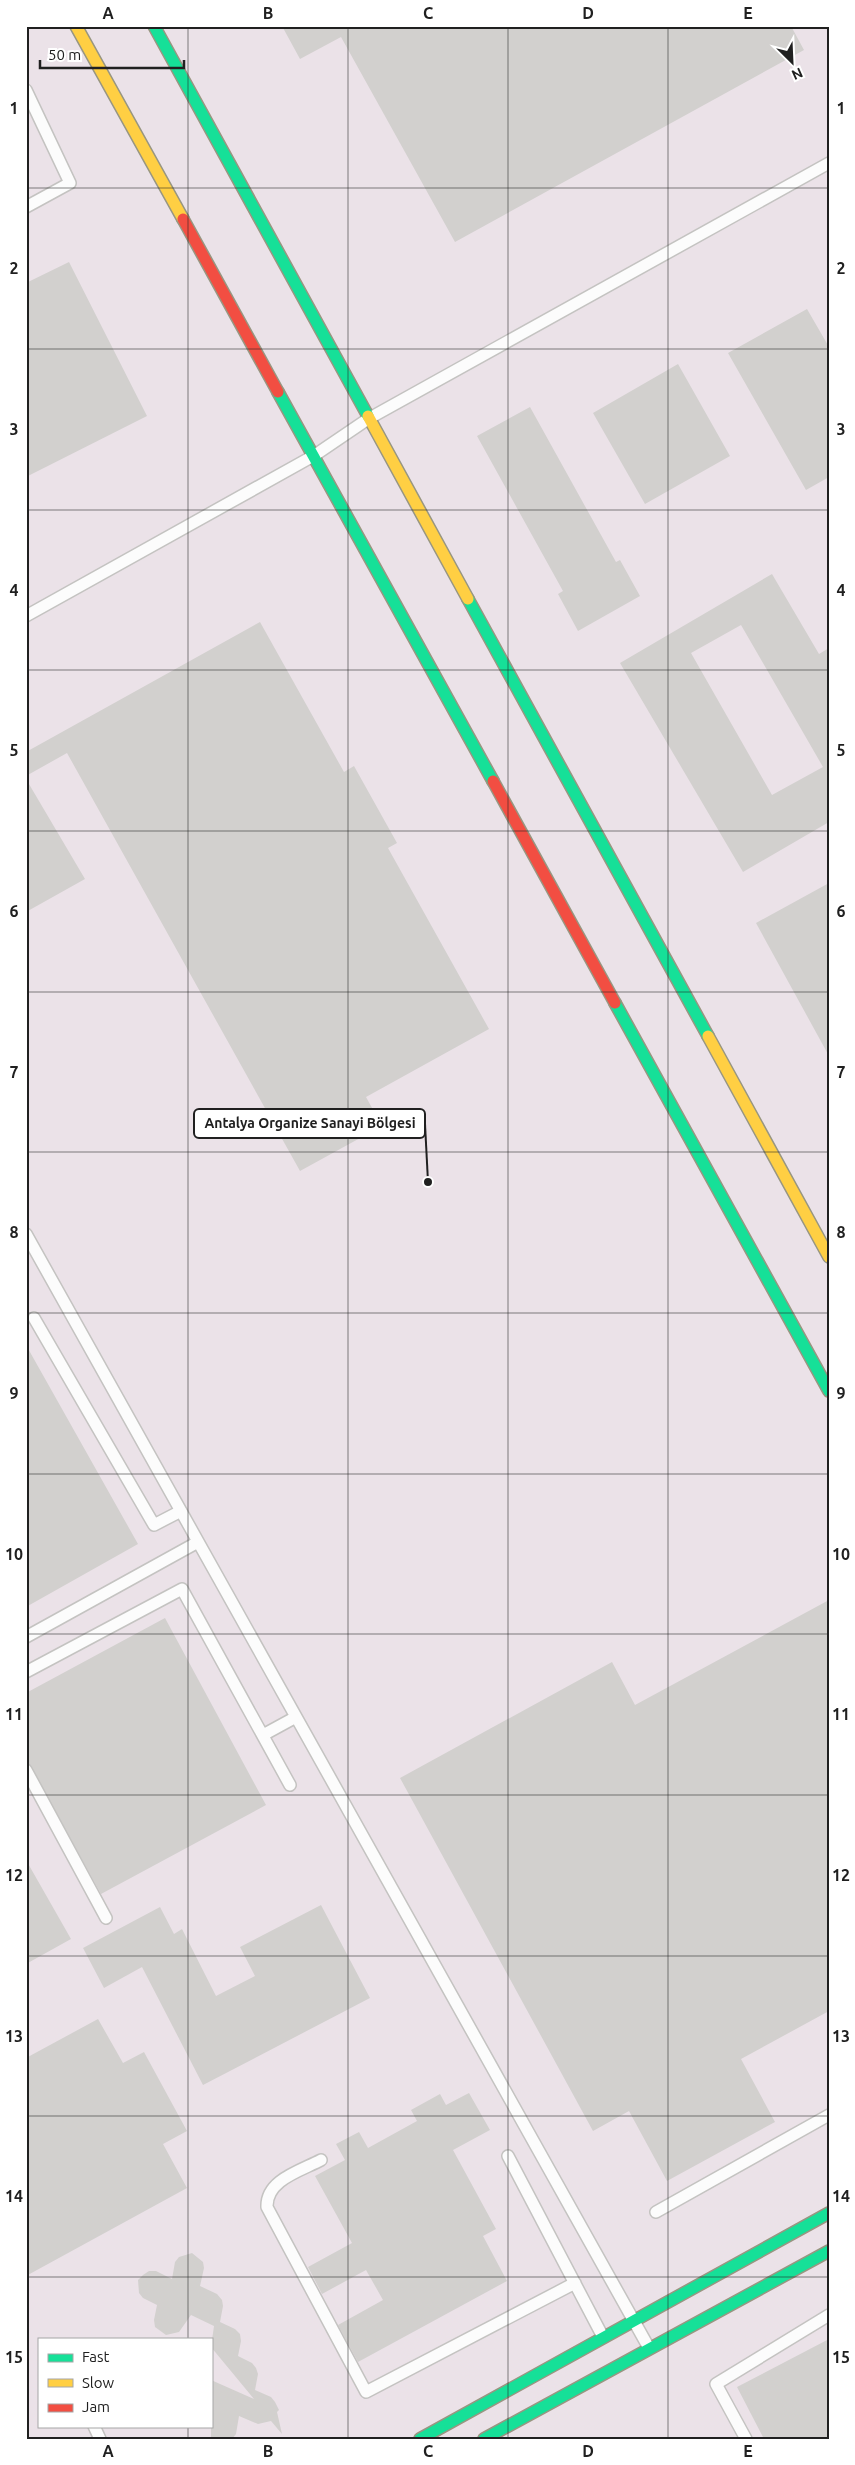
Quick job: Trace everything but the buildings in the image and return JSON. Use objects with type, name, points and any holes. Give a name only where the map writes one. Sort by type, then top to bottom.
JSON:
[{"type":"street","points":[[76,26],[829,1392]]},
{"type":"street","points":[[154,26],[829,1257]]},
{"type":"street","points":[[420,2439],[829,2213]]},
{"type":"street","points":[[484,2439],[829,2251]]},
{"type":"lane","points":[[26,90],[70,183],[26,207]]},
{"type":"lane","points":[[26,616],[314,455],[368,419],[829,162]]},
{"type":"lane","points":[[26,1234],[649,2348]]},
{"type":"lane","points":[[34,1318],[154,1525],[180,1510]]},
{"type":"lane","points":[[26,1637],[198,1542]]},
{"type":"lane","points":[[26,1672],[182,1589],[290,1785]]},
{"type":"lane","points":[[263,1734],[296,1717]]},
{"type":"lane","points":[[26,1770],[106,1918]]},
{"type":"lane","points":[[656,2212],[829,2115]]},
{"type":"lane","points":[[508,2156],[603,2337]]},
{"type":"lane","points":[[321,2160],[276,2183],[268,2194],[267,2207],[366,2392],[575,2283]]},
{"type":"lane","points":[[746,2439],[716,2384],[829,2315]]},
{"type":"shaded area","points":[[26,26],[829,26],[829,2439],[26,2439]]},
{"type":"traffic: fast","points":[[154,26],[368,416]]},
{"type":"traffic: fast","points":[[278,392],[493,781]]},
{"type":"traffic: fast","points":[[468,599],[708,1036]]},
{"type":"traffic: fast","points":[[615,1003],[829,1391]]},
{"type":"traffic: fast","points":[[420,2439],[829,2213]]},
{"type":"traffic: fast","points":[[484,2439],[829,2251]]},
{"type":"traffic: slow","points":[[76,26],[183,219]]},
{"type":"traffic: slow","points":[[368,416],[468,599]]},
{"type":"traffic: slow","points":[[708,1036],[829,1257]]},
{"type":"traffic: jam","points":[[183,219],[278,392]]},
{"type":"traffic: jam","points":[[493,781],[615,1003]]},
{"type":"place","name":"Antalya Organize Sanayi Bölgesi","points":[[428,1182]]}]
